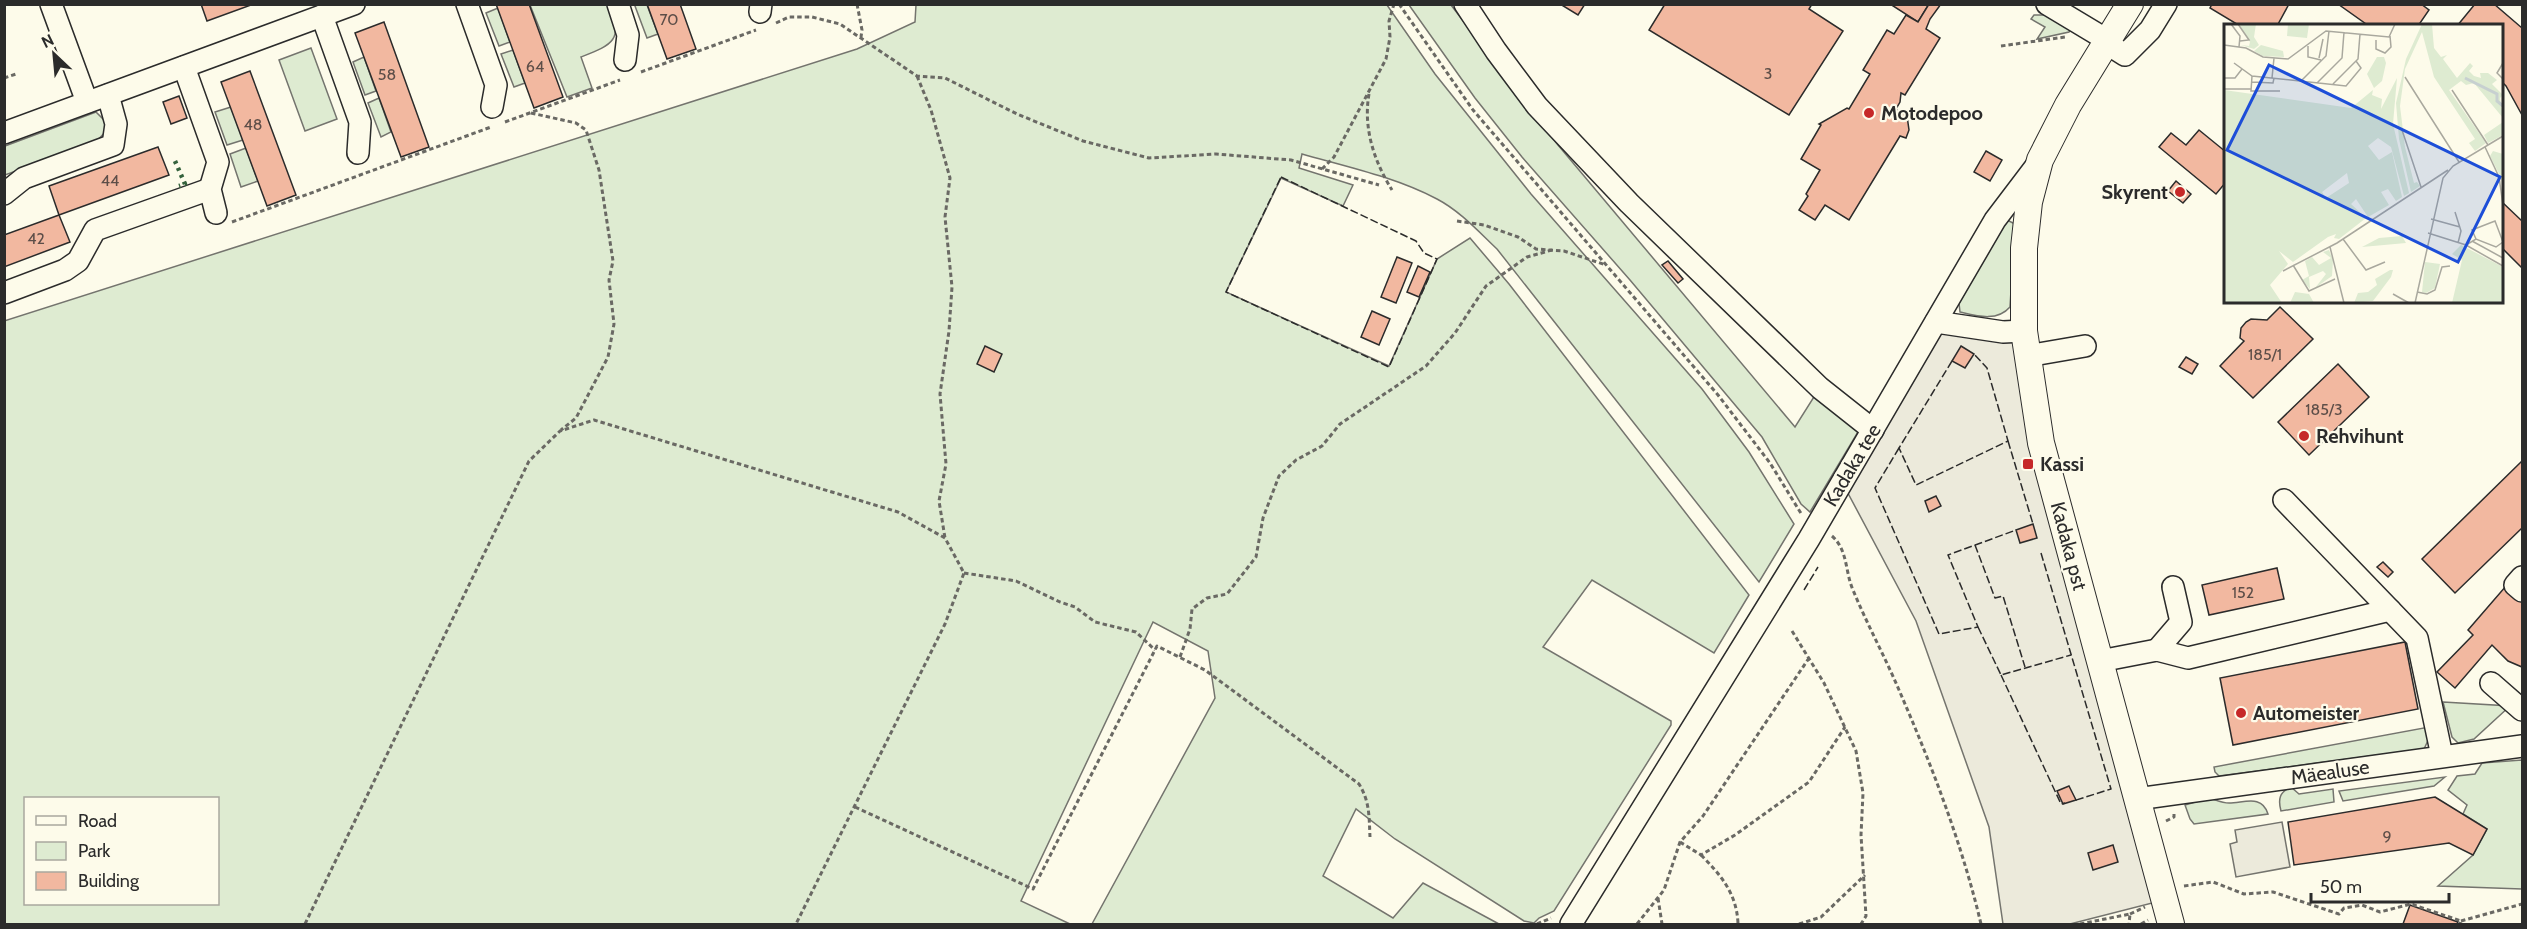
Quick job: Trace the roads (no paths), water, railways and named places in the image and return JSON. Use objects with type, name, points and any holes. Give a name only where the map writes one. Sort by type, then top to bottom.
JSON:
[{"type":"main road","name":"Kadaka tee","points":[[2040,160],[2068,105],[2130,4]]},
{"type":"main road","name":"Kadaka pst","points":[[2040,160],[2029,202],[2024,248],[2026,344],[2041,443],[2171,924]]},
{"type":"street","points":[[51,4],[87,102]]},
{"type":"street","points":[[4,133],[354,4]]},
{"type":"street","points":[[467,4],[496,85],[492,107]]},
{"type":"street","points":[[618,4],[628,35],[628,71]]},
{"type":"street","points":[[1465,4],[1537,106],[1629,203],[1820,388],[1873,430]]},
{"type":"street","points":[[2047,4],[2125,56],[2150,30],[2166,4]]},
{"type":"street","points":[[322,16],[360,122],[358,153]]},
{"type":"street","points":[[184,67],[218,162],[210,189],[216,213]]},
{"type":"street","points":[[4,194],[24,178],[113,145],[116,124],[108,95]]},
{"type":"street","name":"Kadaka tee","points":[[1571,924],[1757,623],[1995,220],[2040,160]]},
{"type":"street","points":[[4,292],[78,261],[95,230],[210,189]]},
{"type":"street","points":[[1936,322],[2003,332],[2026,344],[2085,346]]},
{"type":"street","points":[[2284,500],[2416,638],[2442,756]]},
{"type":"street","points":[[2523,577],[2515,585],[2523,591]]},
{"type":"street","points":[[2157,650],[2181,622],[2173,587]]},
{"type":"street","points":[[2100,661],[2157,650],[2188,658],[2390,610]]},
{"type":"street","points":[[2491,683],[2523,710]]},
{"type":"street","name":"Mäealuse","points":[[2137,798],[2523,746]]},
{"type":"place","name":"Motodepoo","points":[[1869,113]]},
{"type":"place","name":"Skyrent","points":[[2180,192]]},
{"type":"place","name":"Rehvihunt","points":[[2304,436]]},
{"type":"place","name":"Kassi","points":[[2028,464]]},
{"type":"place","name":"Automeister","points":[[2241,713]]}]
